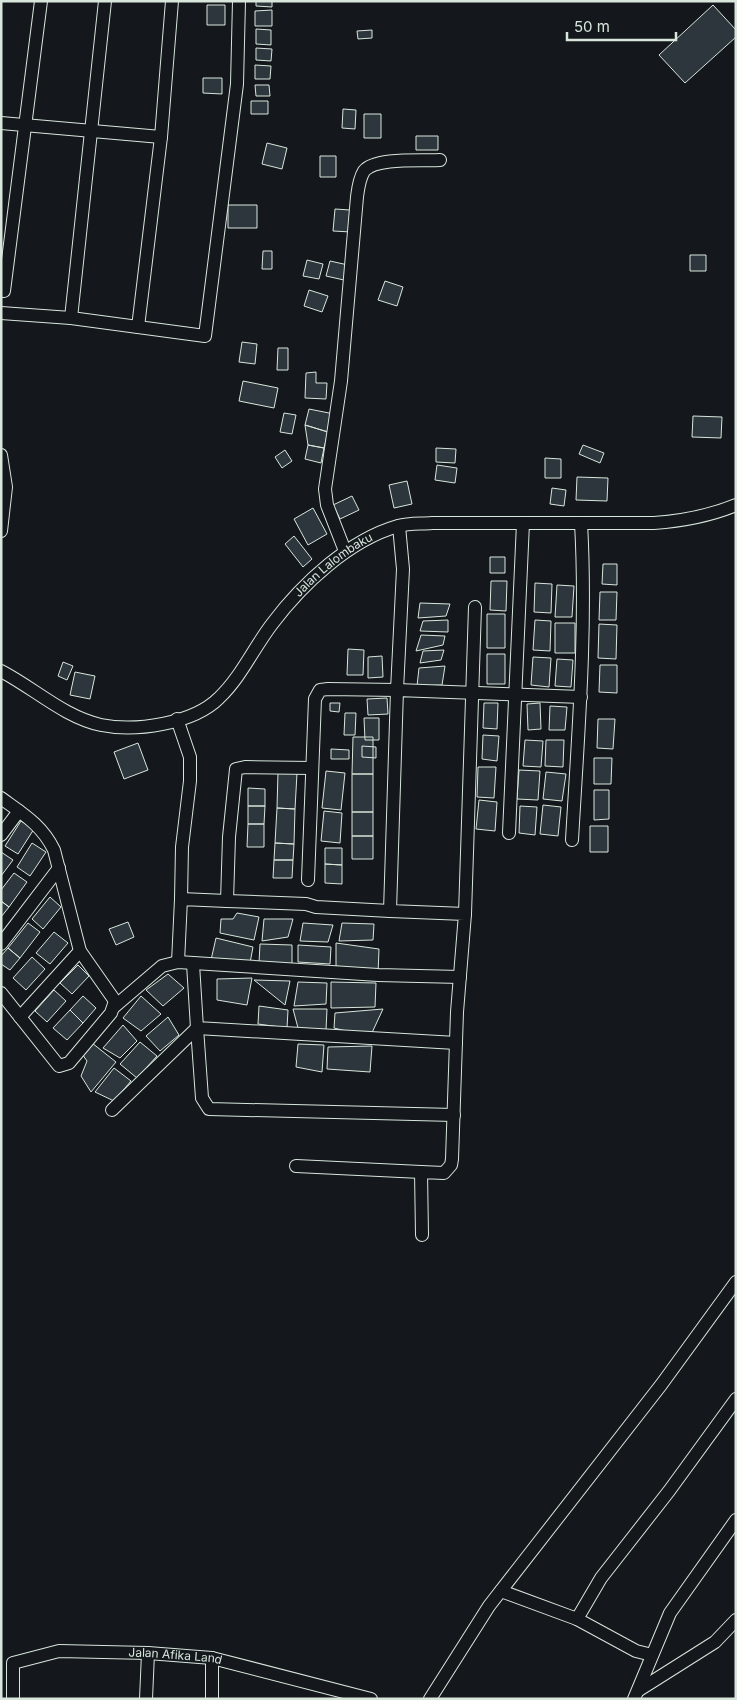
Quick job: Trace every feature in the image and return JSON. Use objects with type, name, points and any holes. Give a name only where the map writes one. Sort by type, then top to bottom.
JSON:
[{"type":"street","points":[[4,291],[41,1]]},
{"type":"street","points":[[71,318],[93,130],[105,1]]},
{"type":"street","points":[[138,327],[161,138],[172,1]]},
{"type":"street","points":[[1,313],[71,318],[205,336],[237,84],[239,1]]},
{"type":"street","points":[[1,124],[93,130],[161,138]]},
{"type":"street","points":[[345,551],[327,505],[324,489],[341,381],[360,180],[364,171],[376,162],[440,160]]},
{"type":"street","points":[[1,455],[6,487],[1,530]]},
{"type":"street","name":"Jalan Lalombaku","points":[[1,671],[66,711],[100,725],[142,728],[157,726],[204,709],[218,700],[233,682],[272,624],[304,588],[345,551],[399,526],[432,523],[638,524],[682,521],[715,514],[736,505]]},
{"type":"street","points":[[509,833],[523,523]]},
{"type":"street","points":[[572,840],[581,697],[583,568],[581,523]]},
{"type":"street","points":[[390,911],[403,569],[399,526]]},
{"type":"street","points":[[296,1166],[444,1174],[451,1165],[474,694],[475,606]]},
{"type":"street","points":[[308,880],[313,706],[317,692],[328,689],[397,690],[514,696],[581,697]]},
{"type":"street","points":[[177,719],[190,757],[190,781],[182,847],[178,962]]},
{"type":"street","points":[[226,900],[232,798],[236,769],[246,767],[312,768]]},
{"type":"street","points":[[1,798],[32,820],[47,835],[59,868],[80,951],[109,989],[115,1000],[114,1006]]},
{"type":"street","points":[[1,835],[19,811]]},
{"type":"street","points":[[1,944],[59,868]]},
{"type":"street","points":[[181,899],[306,904],[390,911],[464,914]]},
{"type":"street","points":[[20,1017],[80,951]]},
{"type":"street","points":[[1,993],[56,1065],[63,1066],[69,1063],[114,1006],[162,966],[178,962],[378,975],[460,977]]},
{"type":"street","points":[[193,964],[202,1098],[209,1109],[454,1115]]},
{"type":"street","points":[[112,1110],[197,1028],[456,1042]]},
{"type":"street","points":[[421,1172],[422,1235]]},
{"type":"street","points":[[430,1699],[501,1591],[661,1385],[736,1282]]},
{"type":"street","points":[[577,1619],[601,1578],[674,1484],[736,1399]]},
{"type":"street","points":[[636,1694],[670,1613],[736,1520]]},
{"type":"street","points":[[501,1591],[577,1619],[636,1651],[652,1655]]},
{"type":"street","points":[[636,1694],[715,1642],[736,1620]]},
{"type":"street","name":"Jalan Afika Land","points":[[13,1699],[13,1663],[59,1651],[148,1653],[212,1658],[371,1699]]},
{"type":"street","points":[[146,1699],[148,1653]]},
{"type":"street","points":[[212,1658],[212,1699]]},
{"type":"building","points":[[256,1],[272,1],[272,7],[256,6]]},
{"type":"building","points":[[207,5],[225,5],[225,25],[207,25]]},
{"type":"building","points":[[713,5],[736,30],[736,37],[685,83],[659,55]]},
{"type":"building","points":[[272,10],[272,26],[255,26],[255,11]]},
{"type":"building","points":[[256,29],[271,30],[271,45],[256,44]]},
{"type":"building","points":[[372,30],[372,38],[358,39],[357,31]]},
{"type":"building","points":[[256,48],[272,49],[271,61],[256,60]]},
{"type":"building","points":[[255,65],[271,66],[270,79],[255,79]]},
{"type":"building","points":[[203,78],[222,78],[222,94],[203,93]]},
{"type":"building","points":[[255,85],[269,85],[270,96],[256,96]]},
{"type":"building","points":[[251,101],[268,101],[268,114],[251,114]]},
{"type":"building","points":[[343,109],[356,110],[355,129],[342,128]]},
{"type":"building","points":[[364,114],[381,114],[381,138],[364,138]]},
{"type":"building","points":[[416,136],[438,136],[438,150],[416,150]]},
{"type":"building","points":[[267,143],[287,148],[282,169],[262,164]]},
{"type":"building","points":[[320,156],[336,156],[336,177],[320,177]]},
{"type":"building","points":[[228,205],[257,205],[257,228],[228,228]]},
{"type":"building","points":[[335,209],[350,210],[351,232],[333,231]]},
{"type":"building","points":[[263,251],[272,251],[272,269],[262,269]]},
{"type":"building","points":[[690,255],[706,255],[706,271],[690,271]]},
{"type":"building","points":[[307,260],[323,264],[319,279],[303,276]]},
{"type":"building","points":[[330,261],[348,265],[344,280],[326,276]]},
{"type":"building","points":[[385,281],[403,287],[397,306],[378,300]]},
{"type":"building","points":[[309,290],[328,296],[322,312],[304,306]]},
{"type":"building","points":[[242,342],[257,344],[255,364],[239,362]]},
{"type":"building","points":[[278,348],[288,348],[288,370],[277,370]]},
{"type":"building","points":[[316,372],[316,383],[327,383],[326,399],[305,398],[306,373]]},
{"type":"building","points":[[243,381],[278,388],[274,408],[239,401]]},
{"type":"building","points":[[309,409],[334,414],[328,432],[305,425]]},
{"type":"building","points":[[284,413],[296,415],[292,434],[280,432]]},
{"type":"building","points":[[693,416],[722,417],[721,438],[692,437]]},
{"type":"building","points":[[305,425],[328,432],[324,448],[308,445]]},
{"type":"building","points":[[308,445],[324,448],[321,463],[305,459]]},
{"type":"building","points":[[583,445],[604,453],[600,463],[579,454]]},
{"type":"building","points":[[436,448],[456,449],[455,463],[436,462]]},
{"type":"building","points":[[285,450],[292,461],[282,468],[275,457]]},
{"type":"building","points":[[545,458],[561,459],[561,478],[545,478]]},
{"type":"building","points":[[437,465],[457,468],[455,483],[435,480]]},
{"type":"building","points":[[577,477],[608,478],[607,501],[576,500]]},
{"type":"building","points":[[407,481],[412,504],[394,508],[389,485]]},
{"type":"building","points":[[552,488],[566,490],[564,506],[550,504]]},
{"type":"building","points":[[352,496],[359,510],[340,519],[333,505]]},
{"type":"building","points":[[313,508],[327,534],[308,545],[294,519]]},
{"type":"building","points":[[294,536],[312,559],[303,567],[285,544]]},
{"type":"building","points":[[490,557],[505,557],[505,573],[490,573]]},
{"type":"building","points":[[603,564],[617,564],[617,585],[602,584]]},
{"type":"building","points":[[491,581],[507,581],[506,611],[490,610]]},
{"type":"building","points":[[535,583],[552,584],[551,613],[534,612]]},
{"type":"building","points":[[557,585],[574,586],[572,617],[555,617]]},
{"type":"building","points":[[600,592],[617,592],[616,620],[599,620]]},
{"type":"building","points":[[420,603],[450,604],[446,616],[418,618]]},
{"type":"building","points":[[487,614],[505,614],[505,648],[487,648]]},
{"type":"building","points":[[448,620],[448,632],[420,631],[423,621]]},
{"type":"building","points":[[535,620],[551,621],[550,651],[533,650]]},
{"type":"building","points":[[555,623],[575,623],[575,653],[555,653]]},
{"type":"building","points":[[599,624],[617,625],[616,659],[598,658]]},
{"type":"building","points":[[421,635],[445,636],[443,645],[416,651]]},
{"type":"building","points":[[348,649],[364,650],[363,675],[347,675]]},
{"type":"building","points":[[444,650],[441,660],[420,663],[423,651]]},
{"type":"building","points":[[487,654],[505,654],[505,684],[487,684]]},
{"type":"building","points":[[382,656],[383,677],[368,678],[368,657]]},
{"type":"building","points":[[533,657],[551,658],[549,687],[531,685]]},
{"type":"building","points":[[557,659],[573,660],[571,687],[555,686]]},
{"type":"building","points":[[63,662],[73,666],[67,680],[58,676]]},
{"type":"building","points":[[600,665],[617,665],[617,693],[599,692]]},
{"type":"building","points":[[445,666],[442,685],[417,686],[419,668]]},
{"type":"building","points":[[75,672],[95,676],[90,699],[70,695]]},
{"type":"building","points":[[387,698],[388,714],[368,715],[367,699]]},
{"type":"building","points":[[330,703],[340,703],[339,712],[330,711]]},
{"type":"building","points":[[484,703],[498,703],[497,729],[483,728]]},
{"type":"building","points":[[540,703],[541,729],[528,730],[527,704]]},
{"type":"building","points":[[550,706],[567,707],[565,730],[549,730]]},
{"type":"building","points":[[345,713],[356,713],[355,735],[344,735]]},
{"type":"building","points":[[364,718],[379,718],[379,740],[365,740]]},
{"type":"building","points":[[598,719],[615,719],[613,749],[597,748]]},
{"type":"building","points":[[483,735],[499,736],[497,761],[482,759]]},
{"type":"building","points":[[353,737],[373,737],[373,774],[352,774]]},
{"type":"building","points":[[525,740],[543,741],[541,767],[523,766]]},
{"type":"building","points":[[546,740],[564,740],[563,767],[545,766]]},
{"type":"building","points":[[138,743],[148,770],[124,779],[114,752]]},
{"type":"building","points":[[362,746],[376,747],[376,758],[362,757]]},
{"type":"building","points":[[331,749],[349,750],[349,759],[331,759]]},
{"type":"building","points":[[594,758],[612,758],[611,784],[594,784]]},
{"type":"building","points":[[478,767],[496,767],[494,798],[477,797]]},
{"type":"building","points":[[519,770],[540,771],[538,800],[517,799]]},
{"type":"building","points":[[326,771],[345,773],[341,810],[322,808]]},
{"type":"building","points":[[278,772],[297,773],[295,809],[277,808]]},
{"type":"building","points":[[546,772],[566,774],[562,801],[543,799]]},
{"type":"building","points":[[352,774],[373,774],[373,812],[352,812]]},
{"type":"building","points":[[248,788],[265,789],[265,806],[248,806]]},
{"type":"building","points":[[594,790],[609,790],[609,819],[594,820]]},
{"type":"building","points":[[479,800],[497,802],[495,831],[476,829]]},
{"type":"building","points":[[543,805],[561,807],[558,836],[540,834]]},
{"type":"building","points":[[248,806],[265,806],[264,824],[248,824]]},
{"type":"building","points":[[520,806],[537,807],[535,835],[519,833]]},
{"type":"building","points":[[277,808],[295,809],[294,844],[275,843]]},
{"type":"building","points":[[324,811],[342,813],[340,843],[321,841]]},
{"type":"building","points":[[352,812],[373,812],[373,836],[352,836]]},
{"type":"building","points":[[21,821],[34,829],[18,854],[5,846]]},
{"type":"building","points":[[248,824],[264,824],[264,847],[247,847]]},
{"type":"building","points":[[590,826],[608,826],[608,852],[590,852]]},
{"type":"building","points":[[352,836],[373,836],[373,859],[352,859]]},
{"type":"building","points":[[32,843],[46,852],[30,876],[17,867]]},
{"type":"building","points":[[275,843],[294,844],[293,860],[274,860]]},
{"type":"building","points":[[325,848],[342,848],[342,865],[325,864]]},
{"type":"building","points":[[1,852],[13,860],[1,876]]},
{"type":"building","points":[[274,860],[293,860],[292,878],[273,878]]},
{"type":"building","points":[[325,864],[342,865],[342,884],[325,883]]},
{"type":"building","points":[[14,873],[27,882],[9,907],[1,901],[1,890]]},
{"type":"building","points":[[50,897],[61,907],[43,929],[32,919]]},
{"type":"building","points":[[1,901],[9,907],[1,917]]},
{"type":"building","points":[[237,913],[259,917],[254,940],[220,933],[221,919],[233,919]]},
{"type":"building","points":[[264,919],[293,919],[288,937],[262,941]]},
{"type":"building","points":[[128,922],[134,937],[116,945],[109,929]]},
{"type":"building","points":[[28,923],[40,932],[20,958],[8,948]]},
{"type":"building","points":[[303,923],[333,925],[328,942],[300,941]]},
{"type":"building","points":[[342,923],[374,924],[373,940],[339,941]]},
{"type":"building","points":[[54,932],[68,943],[50,964],[36,953]]},
{"type":"building","points":[[216,938],[253,947],[250,963],[211,960]]},
{"type":"building","points":[[336,943],[379,949],[378,974],[336,966]]},
{"type":"building","points":[[260,944],[292,945],[292,967],[259,963]]},
{"type":"building","points":[[298,945],[331,947],[330,964],[298,962]]},
{"type":"building","points":[[8,948],[20,958],[10,970],[1,964],[1,956]]},
{"type":"building","points":[[32,957],[45,969],[26,990],[13,978]]},
{"type":"building","points":[[78,965],[89,976],[72,994],[60,983]]},
{"type":"building","points":[[168,974],[184,988],[163,1006],[146,990]]},
{"type":"building","points":[[252,978],[247,1005],[217,1000],[217,979]]},
{"type":"building","points":[[254,980],[290,981],[285,1005]]},
{"type":"building","points":[[298,982],[327,983],[326,1004],[294,1006]]},
{"type":"building","points":[[331,982],[376,983],[375,1007],[331,1008]]},
{"type":"building","points":[[54,990],[66,1001],[47,1022],[35,1011]]},
{"type":"building","points":[[83,996],[96,1008],[83,1023],[70,1010]]},
{"type":"building","points":[[141,996],[161,1014],[141,1031],[123,1018]]},
{"type":"building","points":[[259,1006],[288,1010],[287,1028],[258,1024]]},
{"type":"building","points":[[293,1009],[327,1009],[326,1030],[298,1028]]},
{"type":"building","points":[[383,1009],[370,1037],[334,1028],[335,1013]]},
{"type":"building","points":[[70,1010],[83,1023],[67,1040],[53,1028]]},
{"type":"building","points":[[168,1017],[179,1035],[160,1051],[146,1036]]},
{"type":"building","points":[[123,1025],[137,1041],[120,1058],[103,1048]]},
{"type":"building","points":[[140,1042],[157,1056],[137,1078],[120,1064]]},
{"type":"building","points":[[92,1043],[116,1062],[91,1092],[81,1076],[87,1061],[82,1054]]},
{"type":"building","points":[[298,1044],[324,1045],[322,1072],[296,1067]]},
{"type":"building","points":[[372,1046],[370,1072],[327,1069],[328,1047]]},
{"type":"building","points":[[114,1068],[131,1081],[114,1101],[95,1092]]}]
